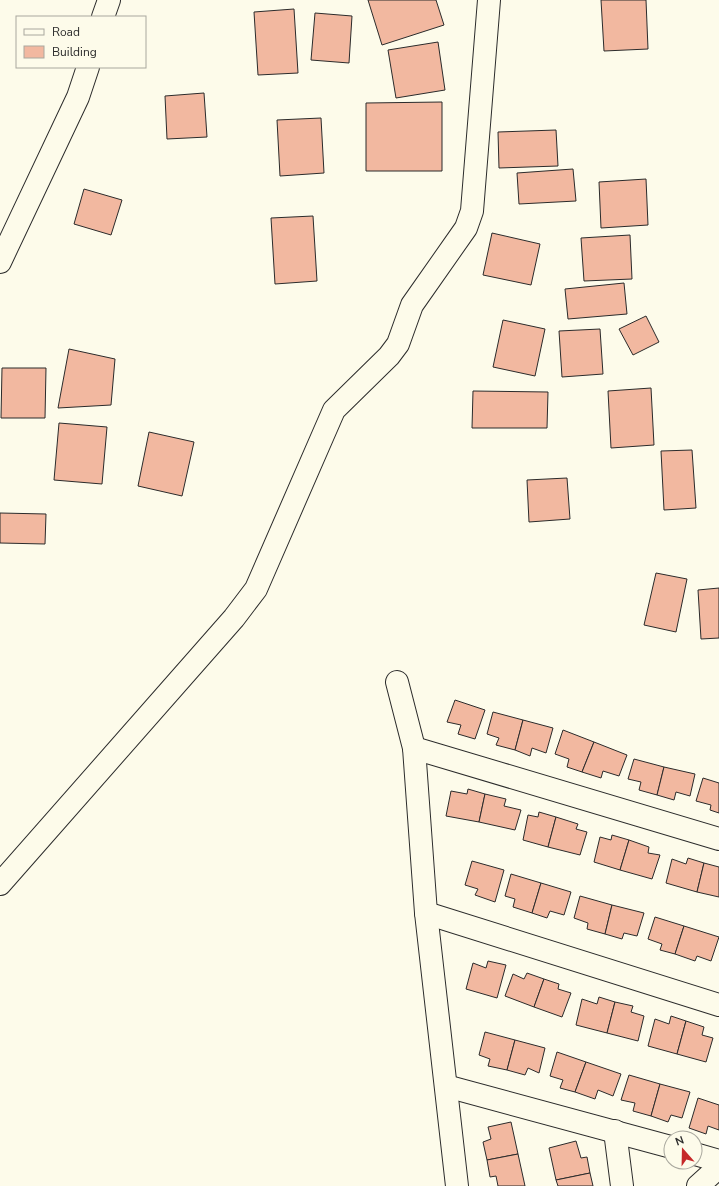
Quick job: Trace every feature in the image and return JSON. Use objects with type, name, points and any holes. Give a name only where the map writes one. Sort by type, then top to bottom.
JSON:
[{"type":"street","points":[[103,16],[108,0]]},
{"type":"street","points":[[0,884],[234,618],[256,589],[334,410],[389,356],[398,344],[412,305],[466,228],[472,211],[489,0]]},
{"type":"street","points":[[0,262],[78,96],[88,68]]},
{"type":"street","points":[[397,682],[414,748],[426,913],[457,1186]]},
{"type":"street","points":[[414,748],[719,839]]},
{"type":"street","points":[[426,913],[719,1005]]},
{"type":"street","points":[[446,1086],[663,1145]]},
{"type":"street","points":[[615,1131],[622,1186]]},
{"type":"street","points":[[703,1156],[719,1161]]},
{"type":"street","points":[[698,1186],[719,1167]]},
{"type":"building","points":[[368,0],[436,0],[444,25],[382,45]]},
{"type":"building","points":[[601,0],[646,0],[648,49],[604,51]]},
{"type":"building","points":[[294,9],[298,73],[258,75],[254,12]]},
{"type":"building","points":[[315,13],[352,16],[349,63],[311,60]]},
{"type":"building","points":[[438,42],[445,90],[396,98],[388,50]]},
{"type":"building","points":[[204,93],[207,137],[167,139],[165,96]]},
{"type":"building","points":[[442,102],[442,171],[366,171],[366,103]]},
{"type":"building","points":[[321,118],[324,173],[280,176],[277,120]]},
{"type":"building","points":[[556,130],[558,166],[499,168],[498,132]]},
{"type":"building","points":[[573,169],[576,201],[519,204],[517,173]]},
{"type":"building","points":[[646,179],[648,225],[601,228],[599,182]]},
{"type":"building","points":[[84,189],[122,200],[111,235],[74,224]]},
{"type":"building","points":[[313,216],[317,281],[275,284],[271,218]]},
{"type":"building","points":[[492,233],[540,244],[531,285],[483,275]]},
{"type":"building","points":[[630,235],[632,279],[584,281],[581,238]]},
{"type":"building","points":[[624,283],[627,314],[568,319],[565,289]]},
{"type":"building","points":[[646,316],[659,342],[633,355],[619,329]]},
{"type":"building","points":[[503,320],[545,329],[535,376],[493,367]]},
{"type":"building","points":[[600,329],[603,374],[562,377],[559,331]]},
{"type":"building","points":[[69,349],[115,359],[111,405],[58,408]]},
{"type":"building","points":[[2,368],[46,368],[45,418],[1,418]]},
{"type":"building","points":[[651,388],[654,445],[611,448],[608,391]]},
{"type":"building","points":[[473,391],[548,392],[547,428],[472,428]]},
{"type":"building","points":[[59,423],[107,427],[102,484],[54,480]]},
{"type":"building","points":[[149,432],[194,442],[182,496],[138,486]]},
{"type":"building","points":[[692,450],[696,508],[664,510],[661,451]]},
{"type":"building","points":[[567,478],[570,519],[529,522],[527,480]]},
{"type":"building","points":[[0,513],[46,514],[45,544],[0,543]]},
{"type":"building","points":[[656,573],[687,579],[676,632],[644,625]]},
{"type":"building","points":[[719,588],[719,638],[701,639],[698,590]]},
{"type":"building","points":[[455,700],[485,710],[475,739],[458,734],[461,725],[447,722]]},
{"type":"building","points":[[493,712],[523,720],[515,750],[496,745],[499,738],[487,734]]},
{"type":"building","points":[[523,720],[553,728],[546,753],[532,748],[530,756],[515,750]]},
{"type":"building","points":[[563,730],[594,742],[582,772],[567,767],[569,759],[555,754]]},
{"type":"building","points":[[594,742],[627,755],[619,776],[603,771],[601,778],[582,772]]},
{"type":"building","points":[[634,759],[664,767],[657,795],[639,790],[641,782],[628,779]]},
{"type":"building","points":[[664,767],[695,774],[690,796],[676,792],[674,800],[657,795]]},
{"type":"building","points":[[703,778],[719,783],[719,813],[710,810],[711,805],[696,801]]},
{"type":"building","points":[[468,789],[485,794],[479,822],[446,816],[451,791],[467,794]]},
{"type":"building","points":[[485,794],[506,799],[504,806],[521,810],[515,830],[479,822]]},
{"type":"building","points":[[539,812],[556,817],[548,847],[523,840],[528,815],[538,817]]},
{"type":"building","points":[[556,817],[578,824],[576,829],[587,832],[580,855],[548,847]]},
{"type":"building","points":[[612,835],[629,840],[620,870],[594,862],[600,837],[611,840]]},
{"type":"building","points":[[629,840],[649,847],[648,853],[660,855],[652,879],[620,870]]},
{"type":"building","points":[[688,858],[704,863],[697,892],[666,883],[672,859],[686,864]]},
{"type":"building","points":[[472,861],[504,870],[495,902],[475,895],[478,889],[465,885]]},
{"type":"building","points":[[704,863],[719,867],[719,897],[697,892]]},
{"type":"building","points":[[511,874],[541,883],[532,913],[513,907],[515,899],[505,896]]},
{"type":"building","points":[[541,883],[571,892],[564,915],[550,911],[547,918],[532,913]]},
{"type":"building","points":[[580,896],[612,905],[605,934],[587,929],[588,923],[574,918]]},
{"type":"building","points":[[612,905],[644,913],[637,936],[624,933],[622,939],[605,934]]},
{"type":"building","points":[[655,917],[684,926],[675,954],[660,950],[662,944],[648,939]]},
{"type":"building","points":[[684,926],[719,937],[711,961],[697,956],[695,961],[675,954]]},
{"type":"building","points":[[488,961],[506,965],[497,998],[466,989],[473,963],[486,968]]},
{"type":"building","points":[[527,973],[544,979],[534,1007],[505,996],[513,974],[524,979]]},
{"type":"building","points":[[544,979],[559,984],[558,989],[571,993],[562,1017],[534,1007]]},
{"type":"building","points":[[599,997],[615,1002],[607,1033],[576,1025],[582,999],[597,1004]]},
{"type":"building","points":[[615,1002],[633,1006],[631,1012],[644,1016],[638,1041],[607,1033]]},
{"type":"building","points":[[671,1016],[686,1021],[677,1054],[648,1046],[655,1019],[669,1024]]},
{"type":"building","points":[[686,1021],[704,1027],[702,1035],[713,1038],[706,1062],[677,1054]]},
{"type":"building","points":[[485,1032],[515,1040],[507,1070],[488,1066],[490,1059],[479,1055]]},
{"type":"building","points":[[515,1040],[545,1048],[539,1073],[528,1068],[525,1075],[507,1070]]},
{"type":"building","points":[[557,1052],[586,1062],[575,1092],[560,1088],[563,1080],[550,1076]]},
{"type":"building","points":[[586,1062],[621,1074],[613,1096],[598,1090],[595,1099],[575,1092]]},
{"type":"building","points":[[629,1075],[660,1084],[651,1116],[633,1111],[635,1103],[621,1100]]},
{"type":"building","points":[[660,1084],[690,1092],[682,1118],[671,1115],[668,1122],[651,1116]]},
{"type":"building","points":[[698,1098],[719,1105],[719,1130],[708,1126],[706,1134],[703,1133],[703,1130],[689,1128]]},
{"type":"building","points":[[511,1122],[518,1154],[487,1160],[483,1142],[491,1139],[488,1127]]},
{"type":"building","points":[[576,1141],[581,1158],[587,1157],[590,1173],[556,1180],[549,1148]]},
{"type":"building","points":[[518,1154],[525,1186],[498,1186],[496,1176],[490,1177],[487,1160]]},
{"type":"building","points":[[590,1173],[593,1186],[558,1186],[556,1180]]}]
